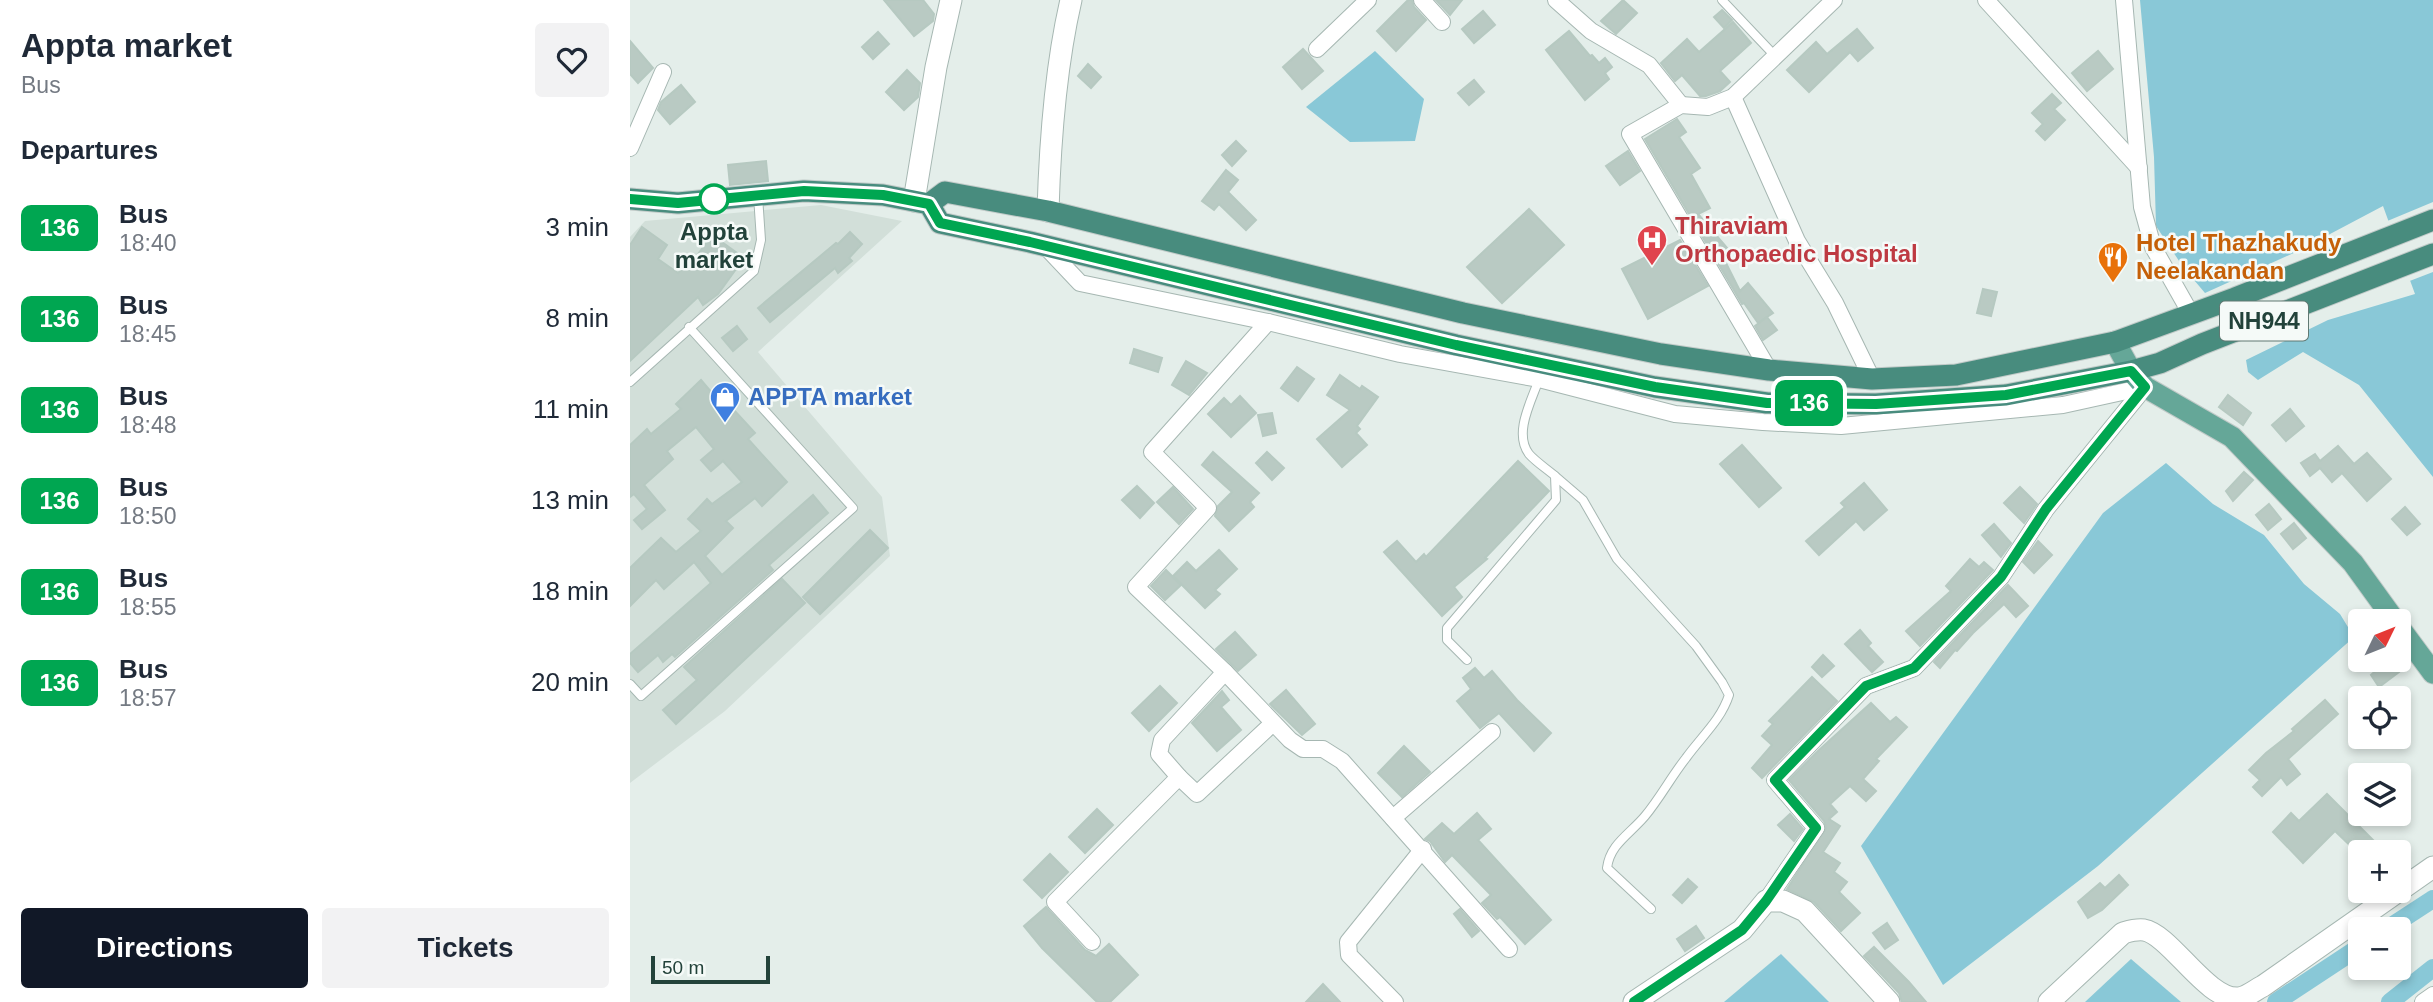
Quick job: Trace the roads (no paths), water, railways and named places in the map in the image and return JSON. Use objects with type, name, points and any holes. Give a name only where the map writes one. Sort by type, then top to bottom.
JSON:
[{"type":"highway","name":"NH944","points":[[630,199],[678,203],[804,191],[883,195],[922,202],[945,192],[1048,211],[1463,313],[1661,354],[1769,370],[1872,379],[1956,375],[2115,342],[2433,220]]},
{"type":"highway","name":"NH944","points":[[922,202],[940,223],[1456,345],[1655,387],[1767,403],[1876,404],[2006,395],[2138,379],[2160,363],[2202,344],[2433,254]]},
{"type":"main road","points":[[2115,342],[2138,379],[2232,438],[2353,563],[2386,609]]},
{"type":"main road","points":[[2412,645],[2433,673]]},
{"type":"street","points":[[922,202],[936,67],[951,0]]},
{"type":"street","points":[[1048,211],[1049,166],[1061,50],[1071,0]]},
{"type":"street","points":[[1317,49],[1368,0]]},
{"type":"street","points":[[1422,0],[1442,22]]},
{"type":"street","points":[[1556,0],[1591,31],[1649,65],[1681,105]]},
{"type":"street","points":[[1769,370],[1630,134],[1681,105],[1708,107],[1733,97],[1834,0]]},
{"type":"street","points":[[1986,0],[2138,168]]},
{"type":"street","points":[[2124,0],[2142,207],[2153,247],[2171,283],[2191,314]]},
{"type":"street","points":[[630,148],[663,72]]},
{"type":"street","points":[[1733,97],[1797,241],[1835,303],[1872,379]]},
{"type":"street","points":[[1045,246],[1080,283],[1268,322],[1400,354],[1539,379],[1675,414],[1841,426],[2063,405],[2138,379]]},
{"type":"street","points":[[1268,322],[1152,452],[1208,508],[1136,587],[1225,672],[1272,724],[1303,749],[1323,748],[1342,761],[1510,948]]},
{"type":"street","points":[[1634,1002],[1742,930],[1766,901],[1816,828],[1775,780],[1866,686],[1914,668],[2001,577],[2138,379]]},
{"type":"street","points":[[1225,672],[1162,740],[1159,754],[1179,777],[1197,794],[1272,724]]},
{"type":"street","points":[[1394,818],[1492,732]]},
{"type":"street","points":[[1092,942],[1055,902],[1179,777]]},
{"type":"street","points":[[1395,1002],[1349,955],[1348,943],[1423,849]]},
{"type":"street","points":[[2049,1002],[2123,933],[2133,930],[2152,933],[2211,987],[2229,998],[2242,998],[2433,867]]},
{"type":"street","points":[[1766,901],[1783,901],[1805,911],[1889,1002]]},
{"type":"street","points":[[2423,1002],[2433,995]]},
{"type":"lane","points":[[1722,0],[1776,57]]},
{"type":"lane","points":[[630,382],[754,271],[761,240],[758,195]]},
{"type":"lane","points":[[630,684],[641,696],[853,508],[690,327]]},
{"type":"lane","points":[[1539,379],[1523,426],[1523,440],[1529,454],[1583,500],[1617,559],[1696,646],[1729,695],[1724,710],[1643,819],[1609,854],[1607,868],[1651,909]]},
{"type":"lane","points":[[1467,660],[1447,639],[1447,628],[1556,500],[1555,476]]},
{"type":"water","points":[[2140,0],[2433,0],[2433,477],[2359,385],[2303,352],[2258,380],[2248,372],[2246,360],[2328,320],[2415,294],[2383,206],[2296,252],[2205,293],[2183,267],[2156,226],[2154,157]]},
{"type":"water","points":[[1375,51],[1424,99],[1415,141],[1350,142],[1306,107]]},
{"type":"water","points":[[2166,463],[2213,504],[2264,535],[2304,584],[2340,614],[2348,627],[2348,642],[2098,866],[1943,985],[1861,846],[2103,513]]},
{"type":"water","points":[[1781,954],[1829,1002],[1724,1002]]},
{"type":"water","points":[[2131,959],[2181,1002],[2085,1002]]},
{"type":"waterway","points":[[2405,917],[2433,899]]},
{"type":"waterway","points":[[2276,1002],[2348,955]]},
{"type":"waterway","points":[[2390,1002],[2433,968]]},
{"type":"place","name":"Appta market","points":[[714,199]]},
{"type":"place","name":"Thiraviam Orthopaedic Hospital","points":[[1652,267]]},
{"type":"place","name":"Hotel Thazhakudy Neelakandan","points":[[2113,284]]},
{"type":"place","name":"APPTA market","points":[[725,424]]}]
